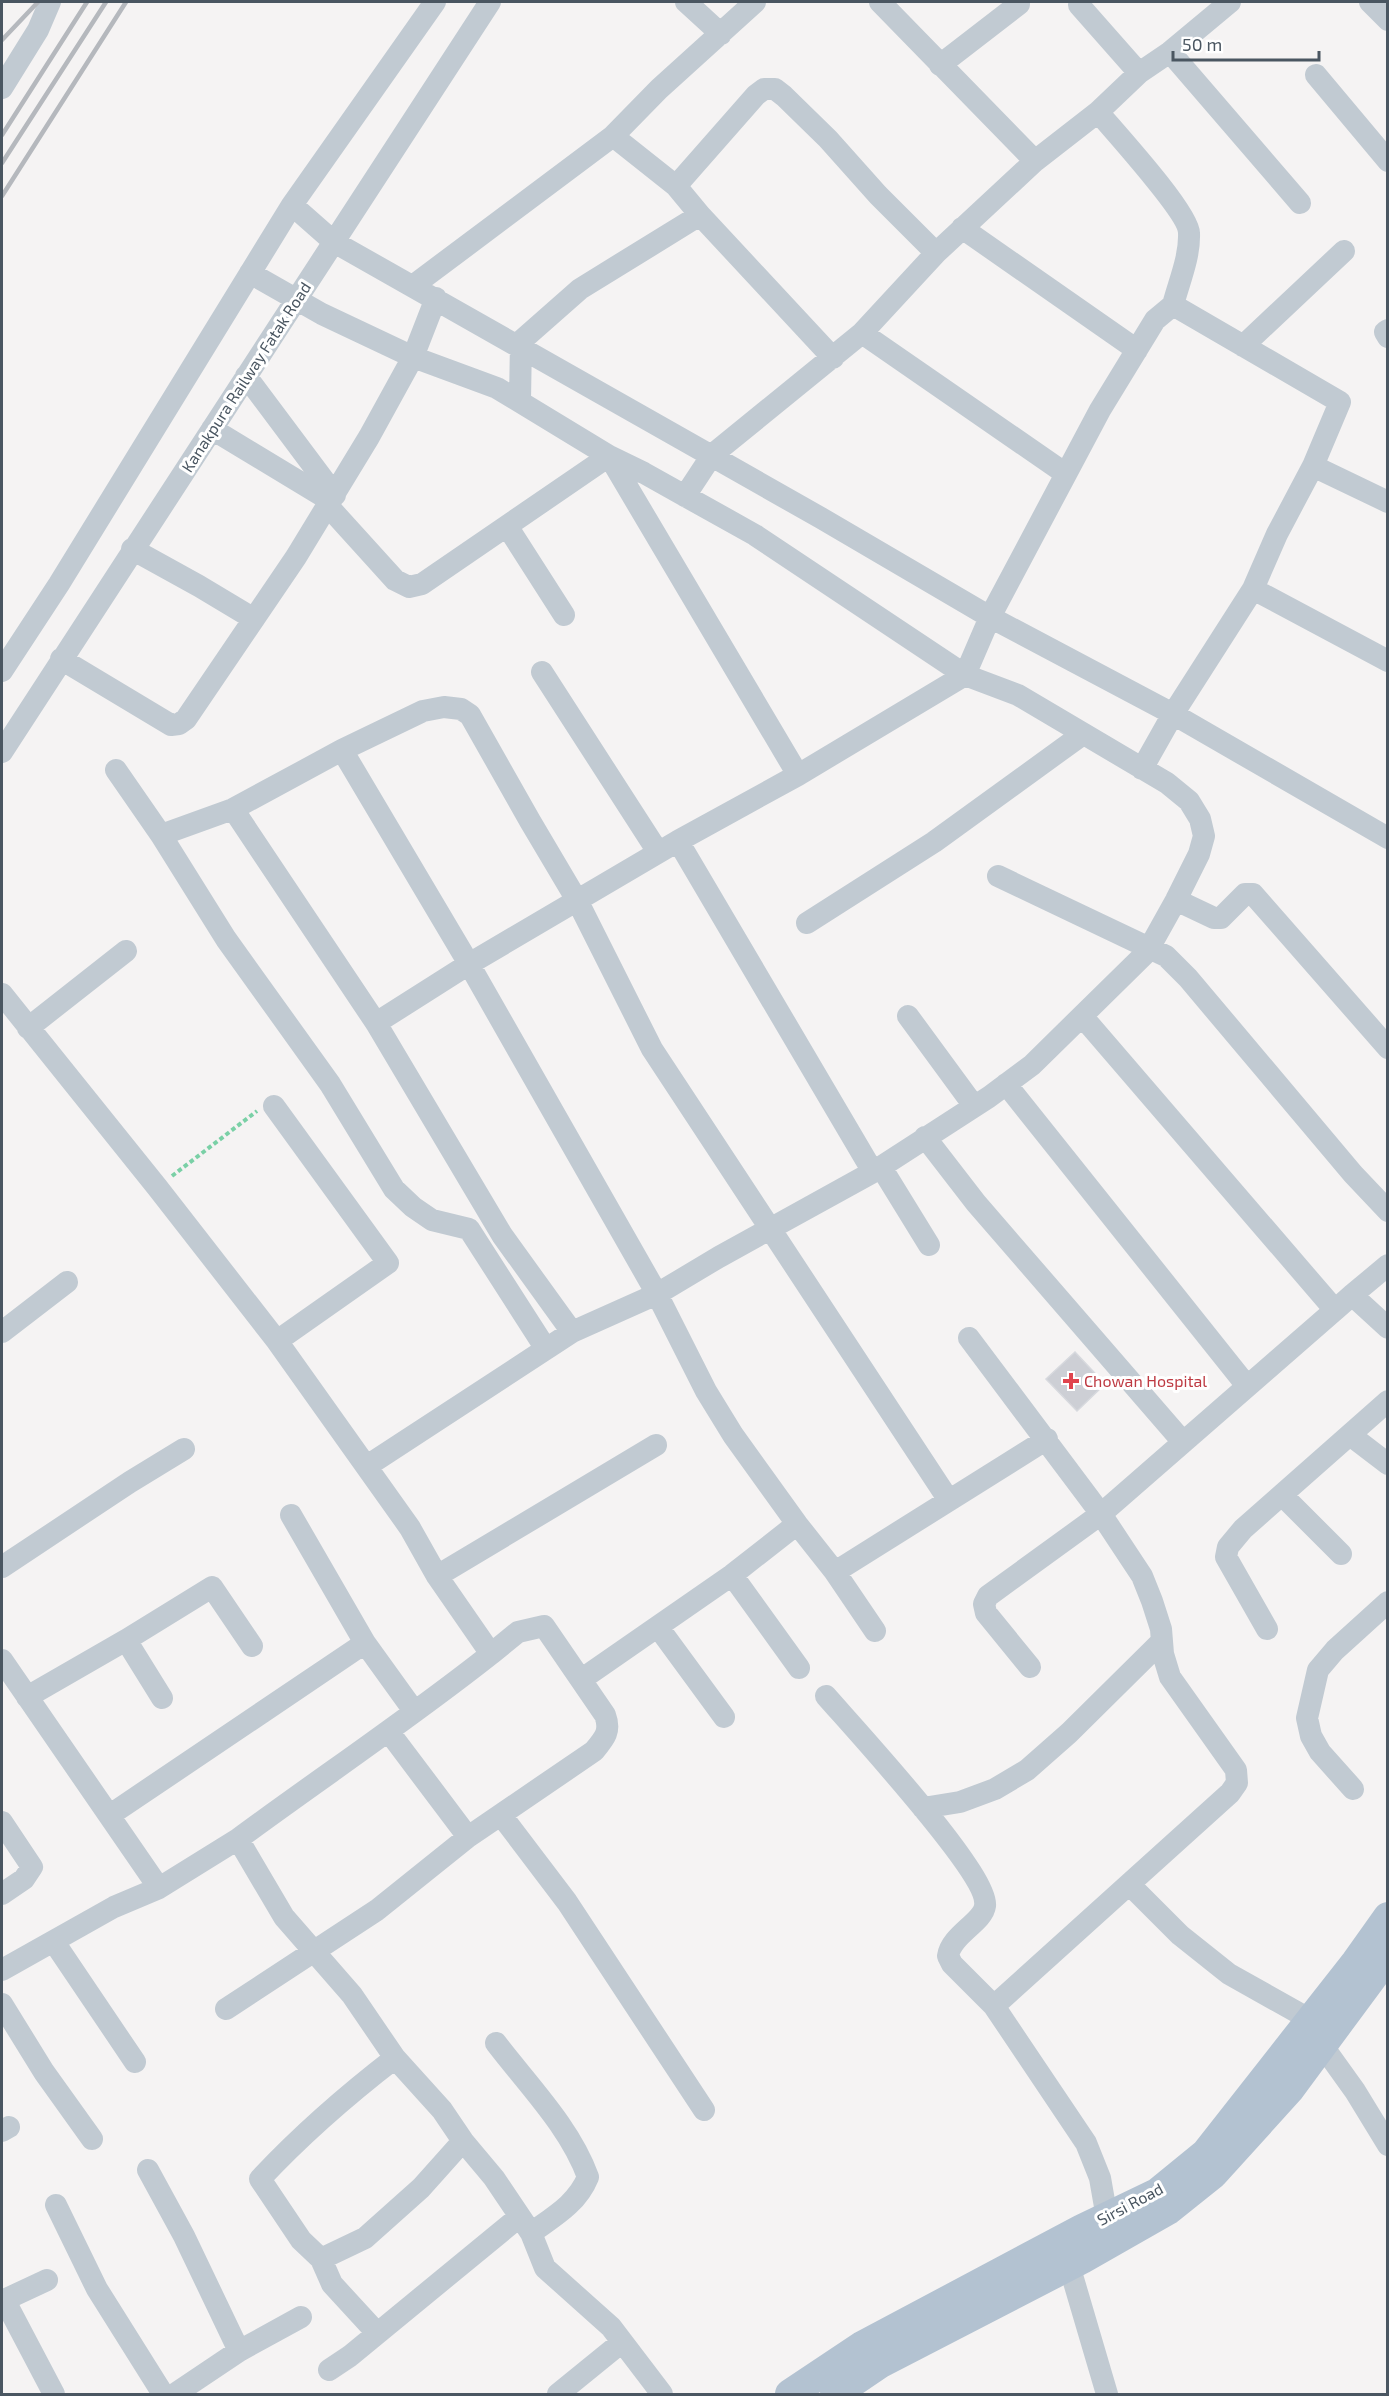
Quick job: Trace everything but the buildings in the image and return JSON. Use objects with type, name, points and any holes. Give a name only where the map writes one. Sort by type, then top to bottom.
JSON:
[{"type":"main road","name":"Sirsi Road","points":[[835,2394],[879,2364],[1069,2265],[1168,2210],[1213,2174],[1289,2090],[1316,2032],[1388,1917]]},
{"type":"main road","name":"Sirsi Road","points":[[790,2394],[862,2346],[1157,2193],[1206,2153],[1388,1956]]},
{"type":"street","points":[[2,88],[38,30],[50,2]]},
{"type":"street","points":[[2,671],[59,584],[292,205],[435,2]]},
{"type":"street","name":"Kanakpura Railway Fatak Road","points":[[2,752],[490,2]]},
{"type":"street","points":[[686,2],[721,34]]},
{"type":"street","points":[[414,285],[613,136],[659,89],[755,2]]},
{"type":"street","points":[[880,2],[1035,161]]},
{"type":"street","points":[[685,496],[712,455],[862,333],[962,228],[1035,161],[1098,112],[1139,73],[1170,52],[1230,2]]},
{"type":"street","points":[[1370,2],[1388,20]]},
{"type":"street","points":[[940,64],[1019,4]]},
{"type":"street","points":[[1079,5],[1139,73]]},
{"type":"street","points":[[1170,52],[1300,203]]},
{"type":"street","points":[[1317,75],[1388,161]]},
{"type":"street","points":[[676,186],[756,95],[764,89],[776,89],[828,139],[878,195],[936,254]]},
{"type":"street","points":[[376,1023],[469,964],[578,902],[658,852],[798,775],[965,675],[990,617],[1100,410],[1155,320],[1173,304],[1187,254],[1190,230],[1177,207],[1098,112]]},
{"type":"street","points":[[613,136],[676,186],[832,358]]},
{"type":"street","points":[[292,205],[334,242],[414,285],[520,348],[712,455],[990,617],[1173,714],[1388,838]]},
{"type":"street","points":[[519,400],[521,341],[580,289],[700,215]]},
{"type":"street","points":[[962,228],[1137,350]]},
{"type":"street","points":[[1243,346],[1344,251]]},
{"type":"street","points":[[250,273],[296,299],[413,357],[497,388],[609,456],[755,535],[965,675],[1018,695],[1167,783],[1189,801],[1200,819],[1204,836],[1199,854],[1149,948],[1032,1065],[877,1169],[718,1257],[657,1294],[572,1332],[367,1466]]},
{"type":"street","points":[[61,659],[171,725],[179,724],[186,719],[331,501],[413,357],[436,298]]},
{"type":"street","points":[[1142,769],[1173,714],[1253,589],[1277,534],[1313,466],[1340,402],[1173,304]]},
{"type":"street","points":[[1388,330],[1385,332],[1388,337]]},
{"type":"street","points":[[862,333],[1066,474]]},
{"type":"street","points":[[246,376],[331,501],[395,580],[410,587],[422,584],[609,456]]},
{"type":"street","points":[[212,429],[331,501]]},
{"type":"street","points":[[609,456],[798,775]]},
{"type":"street","points":[[1313,466],[1388,502]]},
{"type":"street","points":[[507,526],[564,615]]},
{"type":"street","points":[[132,549],[254,619]]},
{"type":"street","points":[[1253,589],[1388,661]]},
{"type":"street","points":[[542,672],[658,852]]},
{"type":"street","points":[[161,836],[233,809],[342,750],[423,711],[444,707],[461,709],[470,715],[578,902],[652,1050],[948,1499]]},
{"type":"street","points":[[807,923],[934,842],[1083,734]]},
{"type":"street","points":[[342,750],[469,964],[657,1294],[694,1370],[733,1435],[835,1572],[874,1631]]},
{"type":"street","points":[[116,770],[226,939],[330,1084],[394,1189],[413,1207],[432,1220],[469,1229],[546,1349]]},
{"type":"street","points":[[233,809],[376,1023],[502,1234],[572,1332]]},
{"type":"street","points":[[678,841],[877,1169],[929,1245]]},
{"type":"street","points":[[998,876],[1166,956],[1188,978],[1353,1174],[1388,1211]]},
{"type":"street","points":[[1176,900],[1214,918],[1221,918],[1245,894],[1253,894],[1388,1048]]},
{"type":"street","points":[[28,1028],[126,951]]},
{"type":"street","points":[[2,994],[277,1341],[410,1528],[437,1576],[491,1654]]},
{"type":"street","points":[[908,1016],[974,1106]]},
{"type":"street","points":[[1082,1016],[1335,1310]]},
{"type":"street","points":[[1006,1084],[1247,1386]]},
{"type":"street","points":[[274,1106],[388,1263],[277,1341]]},
{"type":"street","points":[[925,1137],[976,1203],[1184,1442]]},
{"type":"street","points":[[1029,1667],[986,1612],[984,1604],[988,1596],[1101,1515],[1388,1265]]},
{"type":"street","points":[[2,1332],[68,1282]]},
{"type":"street","points":[[1352,1295],[1388,1328]]},
{"type":"street","points":[[969,1338],[1047,1440],[1142,1576],[1152,1601],[1170,1677],[1236,1770],[1237,1783],[1230,1793],[994,2006]]},
{"type":"street","points":[[1267,1629],[1226,1557],[1228,1547],[1233,1539],[1388,1401]]},
{"type":"street","points":[[1350,1435],[1388,1464]]},
{"type":"street","points":[[835,1572],[948,1499],[1047,1440]]},
{"type":"street","points":[[437,1576],[656,1445]]},
{"type":"street","points":[[2,1567],[184,1449]]},
{"type":"street","points":[[1282,1495],[1341,1554]]},
{"type":"street","points":[[291,1515],[365,1643],[414,1712]]},
{"type":"street","points":[[582,1679],[732,1575],[798,1524]]},
{"type":"street","points":[[732,1575],[799,1668]]},
{"type":"street","points":[[27,1697],[212,1587],[252,1647]]},
{"type":"street","points":[[1353,1789],[1320,1752],[1311,1736],[1307,1718],[1318,1670],[1335,1650],[1388,1602]]},
{"type":"street","points":[[2,1970],[114,1907],[159,1888],[238,1839],[440,1694],[518,1632],[544,1626],[606,1714],[609,1725],[606,1737],[594,1750],[468,1837],[377,1910],[226,2009]]},
{"type":"street","points":[[658,1627],[723,1717]]},
{"type":"street","points":[[126,1640],[162,1698]]},
{"type":"street","points":[[923,1808],[960,1802],[995,1789],[1026,1770],[1069,1733],[1162,1641]]},
{"type":"street","points":[[110,1815],[365,1643]]},
{"type":"street","points":[[2,1660],[159,1888]]},
{"type":"street","points":[[826,1696],[950,1840],[984,1899],[986,1905],[983,1912],[955,1942],[948,1956],[952,1964],[994,2006],[1086,2143],[1100,2178],[1107,2218],[1102,2247]]},
{"type":"street","points":[[388,1732],[468,1837]]},
{"type":"street","points":[[501,1815],[567,1902],[626,1995],[704,2110]]},
{"type":"street","points":[[2,1822],[32,1867],[24,1879],[2,1894]]},
{"type":"street","points":[[238,1839],[284,1917],[352,1995],[395,2058],[442,2110],[463,2141],[494,2178],[525,2225],[545,2268],[611,2327],[663,2394]]},
{"type":"street","points":[[1130,1884],[1180,1935],[1229,1974],[1316,2032],[1388,2145]]},
{"type":"street","points":[[54,1942],[135,2062]]},
{"type":"street","points":[[2,2004],[44,2072],[92,2139]]},
{"type":"street","points":[[328,2370],[525,2225],[572,2204],[583,2189],[588,2177],[576,2151],[554,2118],[496,2043]]},
{"type":"street","points":[[377,2333],[332,2284],[321,2259],[301,2240],[260,2179],[290,2146],[344,2098],[395,2058]]},
{"type":"street","points":[[321,2259],[365,2238],[421,2188],[463,2141]]},
{"type":"street","points":[[148,2170],[184,2236],[239,2351]]},
{"type":"street","points":[[56,2205],[97,2289],[163,2394]]},
{"type":"street","points":[[1069,2265],[1107,2394]]},
{"type":"street","points":[[47,2280],[3,2300],[54,2394]]},
{"type":"street","points":[[175,2394],[239,2351],[300,2317]]},
{"type":"street","points":[[558,2394],[622,2342]]},
{"type":"path","points":[[157,1187],[262,1107],[267,1104],[274,1106]]},
{"type":"railway","points":[[2,40],[38,2]]},
{"type":"railway","points":[[2,135],[87,2]]},
{"type":"railway","points":[[2,163],[106,2]]},
{"type":"railway","points":[[2,196],[126,2]]},
{"type":"place","name":"Chowan Hospital","points":[[1071,1381]]}]
